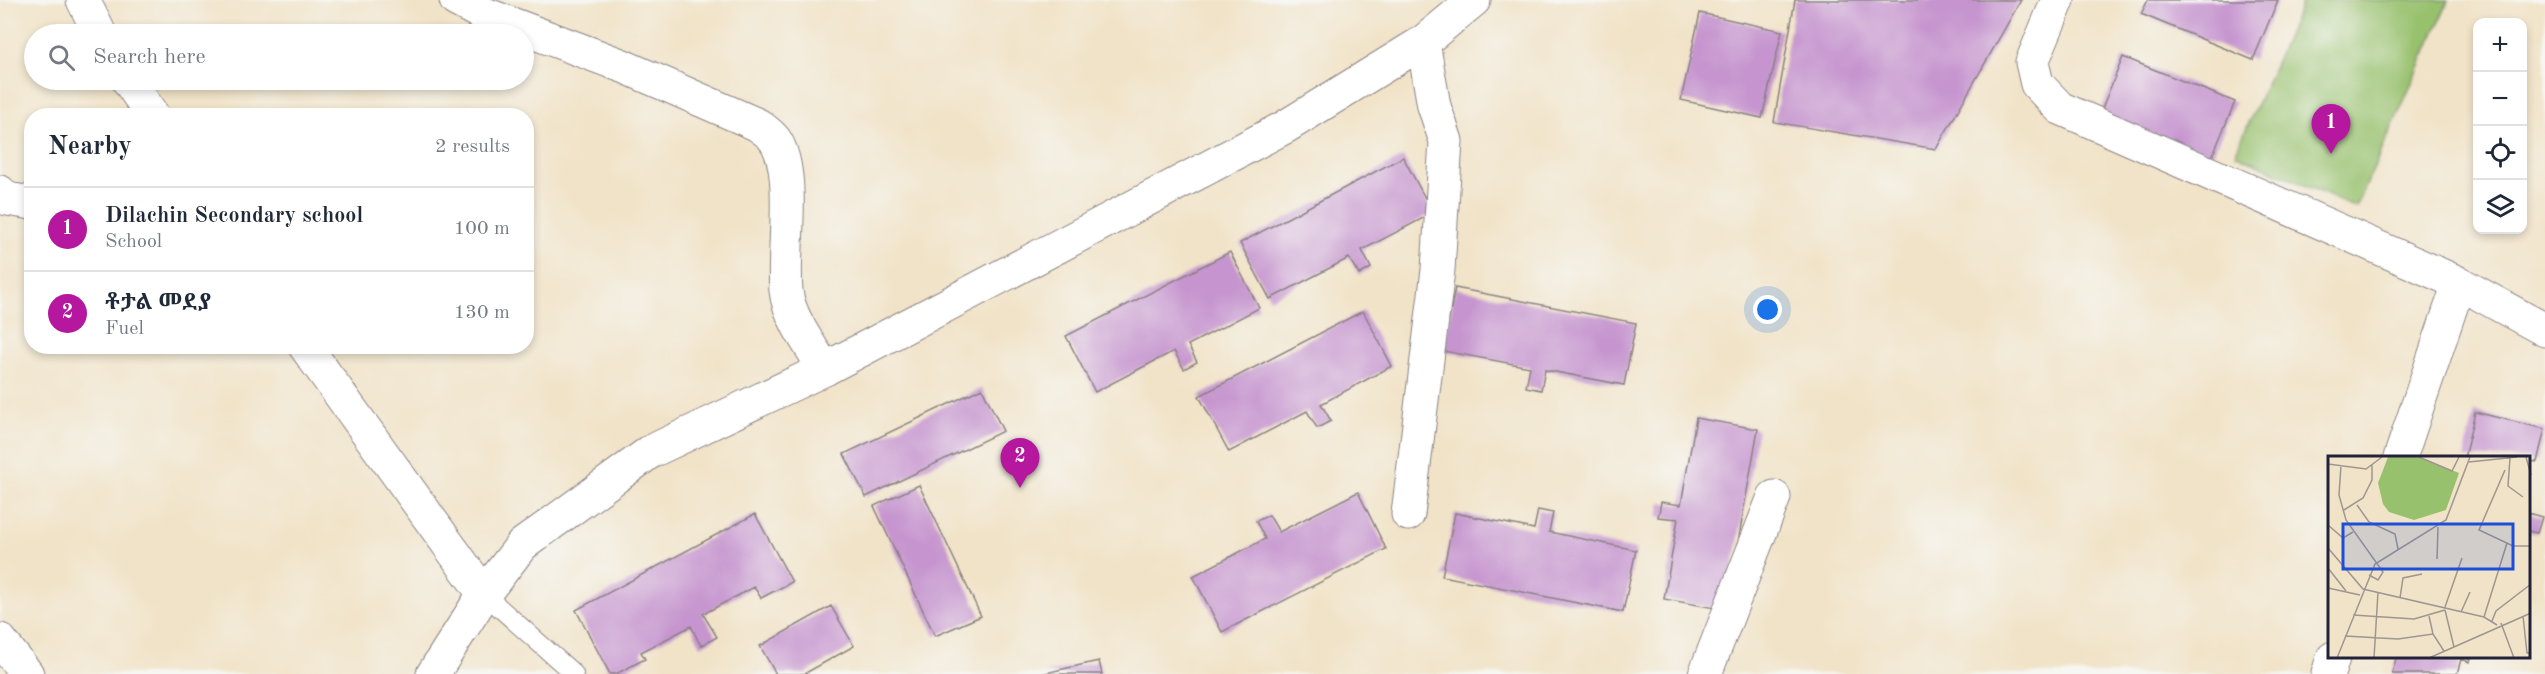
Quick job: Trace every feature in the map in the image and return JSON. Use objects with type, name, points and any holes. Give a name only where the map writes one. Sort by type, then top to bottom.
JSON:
[{"type":"street","points":[[83,0],[95,24]]},
{"type":"street","points":[[456,0],[511,24]]},
{"type":"street","points":[[433,674],[484,594],[522,545],[650,452],[825,369],[1285,127],[1423,42],[1474,0]]},
{"type":"street","points":[[2058,0],[2032,62],[2037,84],[2060,108],[2459,283],[2545,330]]},
{"type":"street","points":[[534,33],[633,70],[758,124],[774,138],[784,158],[786,183],[786,292],[801,332],[825,369]]},
{"type":"street","points":[[1408,514],[1438,270],[1446,141],[1434,106],[1423,42]]},
{"type":"street","points":[[135,90],[147,108]]},
{"type":"street","points":[[0,192],[7,199],[24,202]]},
{"type":"street","points":[[2401,456],[2459,283]]},
{"type":"street","points":[[311,354],[484,594]]},
{"type":"street","points":[[1705,674],[1774,497]]},
{"type":"street","points":[[0,640],[27,674]]},
{"type":"street","points":[[2328,674],[2332,659]]},
{"type":"lane","points":[[484,594],[574,674]]},
{"type":"green space","points":[[2303,0],[2449,0],[2356,208],[2235,154]]},
{"type":"building","points":[[1795,0],[2021,0],[1936,149],[1774,122]]},
{"type":"building","points":[[2148,0],[2278,0],[2253,60],[2141,14]]},
{"type":"building","points":[[1700,13],[1782,31],[1762,118],[1681,100]]},
{"type":"building","points":[[2123,57],[2235,102],[2211,159],[2100,113]]},
{"type":"building","points":[[1403,157],[1433,213],[1362,250],[1371,268],[1359,275],[1349,258],[1270,299],[1240,243]]},
{"type":"building","points":[[1230,252],[1259,308],[1188,345],[1197,362],[1184,369],[1174,351],[1095,392],[1066,336]]},
{"type":"building","points":[[1455,288],[1636,323],[1624,385],[1545,370],[1541,390],[1526,387],[1530,367],[1443,351]]},
{"type":"building","points":[[1363,311],[1392,366],[1321,404],[1331,421],[1317,428],[1307,411],[1229,452],[1199,396]]},
{"type":"building","points":[[982,388],[1003,431],[866,497],[844,454]]},
{"type":"building","points":[[2475,412],[2545,429],[2537,462],[2530,461],[2530,456],[2464,456]]},
{"type":"building","points":[[1696,418],[1758,429],[1726,610],[1664,599],[1678,519],[1658,517],[1661,502],[1681,505]]},
{"type":"building","points":[[919,485],[981,616],[935,636],[874,506]]},
{"type":"building","points":[[1358,492],[1386,549],[1222,632],[1193,576],[1265,539],[1256,521],[1269,515],[1279,532]]},
{"type":"building","points":[[1538,510],[1553,513],[1549,532],[1636,550],[1623,612],[1442,576],[1455,513],[1534,529]]},
{"type":"building","points":[[755,514],[792,582],[761,598],[754,587],[703,614],[717,637],[701,646],[691,626],[641,652],[645,659],[616,674],[610,674],[576,610]]},
{"type":"building","points":[[2530,514],[2542,517],[2537,533],[2530,531]]},
{"type":"building","points":[[831,606],[854,646],[804,674],[776,674],[760,646]]},
{"type":"building","points":[[2396,659],[2461,659],[2457,674],[2392,674]]},
{"type":"building","points":[[1099,661],[1102,674],[1045,674],[1045,673]]},
{"type":"place","name":"Dilachin Secondary school","points":[[2331,154]]},
{"type":"place","name":"ቶታል መደያ","points":[[1020,488]]}]
